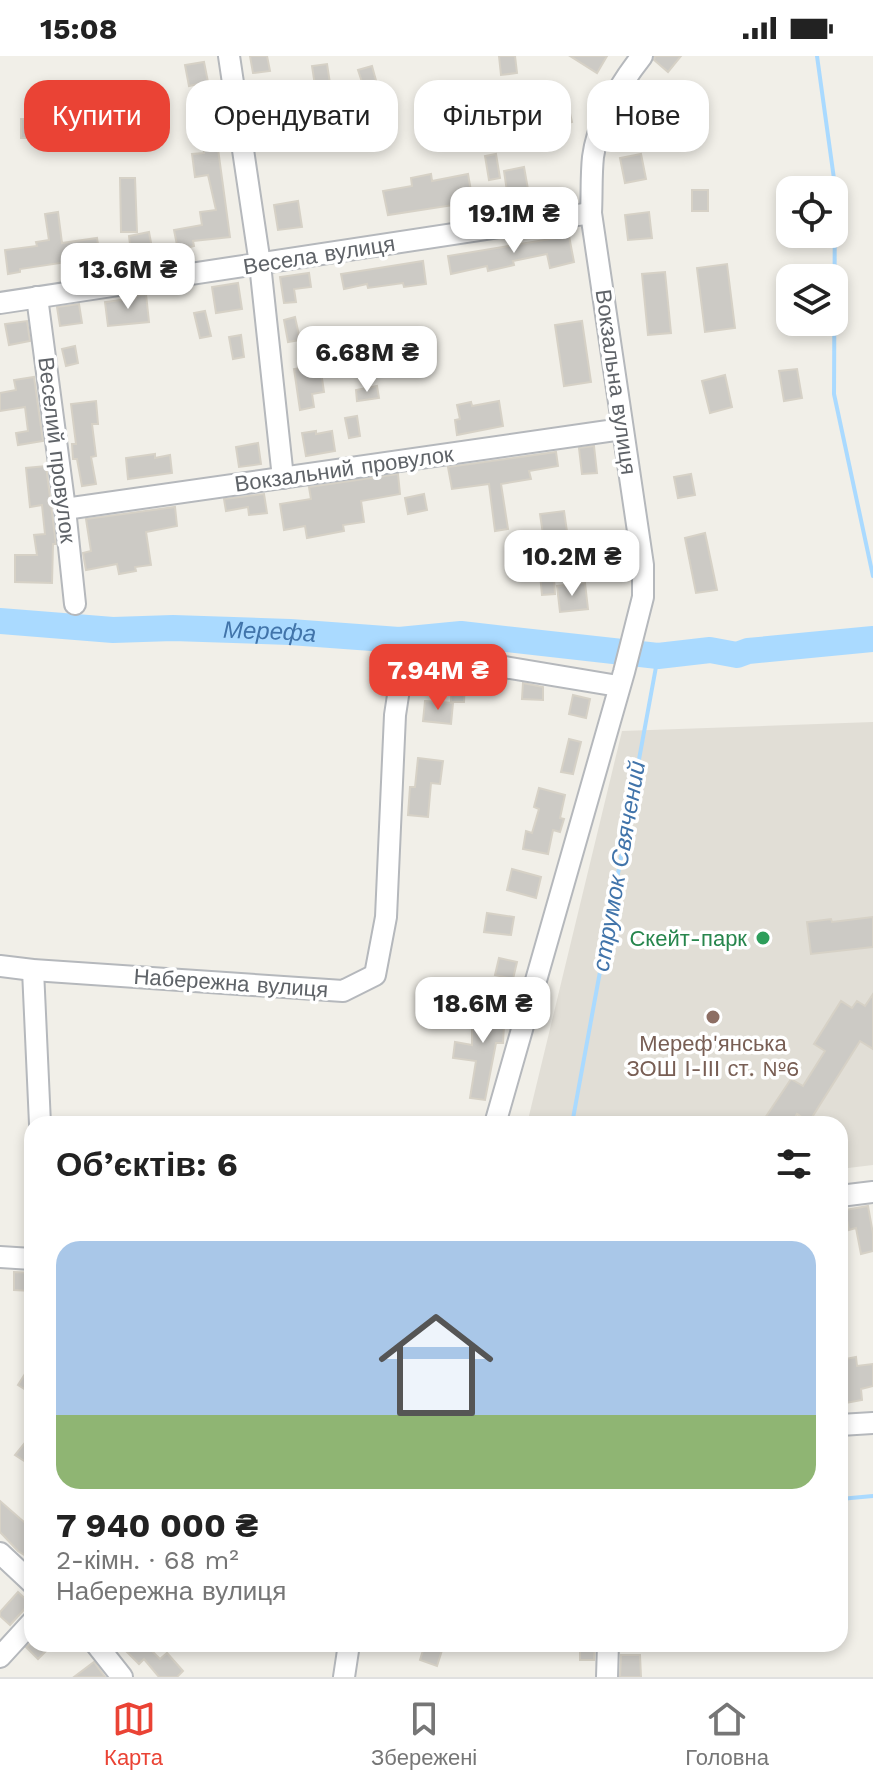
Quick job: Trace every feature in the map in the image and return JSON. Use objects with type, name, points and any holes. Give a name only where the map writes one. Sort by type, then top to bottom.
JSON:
[{"type":"street","points":[[229,56],[260,264],[283,478]]},
{"type":"street","name":"Вокзальна вулиця","points":[[621,679],[643,597],[643,565],[591,213],[593,155],[606,114],[642,56]]},
{"type":"street","name":"Весела вулиця","points":[[0,303],[591,213]]},
{"type":"street","name":"Веселий провулок","points":[[37,297],[75,604]]},
{"type":"street","name":"Вокзальний провулок","points":[[65,509],[622,429]]},
{"type":"street","name":"Набережна вулиця","points":[[0,966],[343,991],[375,975],[386,917],[395,715],[399,689],[423,668],[486,664],[621,679]]},
{"type":"street","points":[[497,1116],[621,679]]},
{"type":"street","points":[[33,970],[40,1116]]},
{"type":"street","points":[[848,1195],[873,1192]]},
{"type":"street","points":[[0,1257],[24,1258]]},
{"type":"street","points":[[848,1425],[873,1423]]},
{"type":"street","points":[[0,1553],[24,1576]]},
{"type":"street","points":[[0,1657],[24,1631]]},
{"type":"street","points":[[102,1652],[122,1677]]},
{"type":"street","points":[[344,1677],[348,1652]]},
{"type":"street","points":[[607,1677],[608,1652]]},
{"type":"shaded area","name":"Мереф'янська ЗОШ І-ІІІ ст. №6","points":[[873,722],[873,1165],[848,1168],[848,1116],[529,1116],[622,731]]},
{"type":"building","points":[[250,56],[267,56],[270,71],[253,73]]},
{"type":"building","points":[[499,56],[515,56],[517,73],[501,75]]},
{"type":"building","points":[[570,56],[607,56],[597,73]]},
{"type":"building","points":[[655,56],[681,56],[668,72],[654,60]]},
{"type":"building","points":[[204,62],[208,80],[188,80],[185,65]]},
{"type":"building","points":[[327,64],[329,80],[314,80],[312,66]]},
{"type":"building","points":[[372,66],[376,80],[361,80],[358,70]]},
{"type":"building","points":[[21,119],[24,119],[24,138],[21,138]]},
{"type":"building","points":[[218,152],[230,237],[193,241],[194,246],[178,250],[174,230],[202,225],[200,212],[216,210],[208,175],[195,177],[192,154]]},
{"type":"building","points":[[496,154],[500,178],[489,180],[485,156]]},
{"type":"building","points":[[641,154],[646,179],[625,183],[620,158]]},
{"type":"building","points":[[524,167],[529,195],[508,198],[504,171]]},
{"type":"building","points":[[431,174],[432,181],[468,174],[473,202],[388,215],[383,191],[412,186],[411,178]]},
{"type":"building","points":[[120,178],[135,178],[137,232],[121,232]]},
{"type":"building","points":[[692,190],[708,190],[708,211],[692,211]]},
{"type":"building","points":[[298,201],[302,227],[278,230],[274,205]]},
{"type":"building","points":[[58,212],[62,243],[97,238],[100,257],[20,269],[20,272],[8,274],[5,250],[37,246],[36,242],[49,240],[45,214]]},
{"type":"building","points":[[649,212],[652,238],[628,240],[625,215]]},
{"type":"building","points":[[149,232],[152,248],[131,252],[129,236]]},
{"type":"building","points":[[569,236],[574,262],[550,268],[547,254],[513,261],[514,265],[488,271],[487,266],[451,274],[448,256]]},
{"type":"building","points":[[423,261],[426,284],[404,287],[403,283],[368,288],[367,284],[344,289],[341,274]]},
{"type":"building","points":[[727,264],[735,328],[705,332],[697,268]]},
{"type":"building","points":[[665,272],[671,333],[648,335],[642,274]]},
{"type":"building","points":[[309,273],[311,287],[294,289],[296,302],[284,303],[280,277]]},
{"type":"building","points":[[238,283],[242,309],[216,313],[212,287]]},
{"type":"building","points":[[146,294],[149,322],[108,326],[105,302]]},
{"type":"building","points":[[79,304],[82,323],[60,326],[57,307]]},
{"type":"building","points":[[205,311],[211,336],[200,338],[194,313]]},
{"type":"building","points":[[295,317],[300,340],[288,342],[284,320]]},
{"type":"building","points":[[27,321],[30,341],[9,345],[5,324]]},
{"type":"building","points":[[582,321],[591,382],[564,386],[555,325]]},
{"type":"building","points":[[241,335],[244,357],[233,359],[229,337]]},
{"type":"building","points":[[75,346],[78,363],[66,366],[62,349]]},
{"type":"building","points":[[320,365],[324,392],[312,394],[314,407],[300,410],[294,369]]},
{"type":"building","points":[[797,369],[802,398],[784,401],[779,371]]},
{"type":"building","points":[[725,375],[732,407],[710,413],[702,381]]},
{"type":"building","points":[[34,377],[43,441],[18,445],[16,433],[28,431],[25,407],[0,411],[0,393],[16,390],[14,380]]},
{"type":"building","points":[[377,386],[379,398],[357,401],[356,390]]},
{"type":"building","points":[[96,401],[98,424],[92,424],[96,456],[91,457],[96,484],[82,486],[77,459],[73,459],[72,444],[76,444],[71,404]]},
{"type":"building","points":[[499,401],[503,426],[457,435],[455,420],[460,419],[457,405],[471,402],[472,406]]},
{"type":"building","points":[[357,416],[360,436],[349,438],[345,418]]},
{"type":"building","points":[[316,431],[316,434],[332,431],[335,451],[306,456],[302,433]]},
{"type":"building","points":[[258,443],[261,464],[239,467],[236,447]]},
{"type":"building","points":[[594,446],[597,473],[582,474],[579,448]]},
{"type":"building","points":[[556,452],[558,466],[529,471],[531,479],[501,484],[508,529],[495,531],[489,484],[452,489],[448,467]]},
{"type":"building","points":[[155,454],[155,458],[170,455],[172,473],[128,479],[126,458]]},
{"type":"building","points":[[46,466],[56,544],[53,544],[52,583],[15,582],[15,555],[37,555],[34,535],[45,534],[42,505],[30,507],[26,468]]},
{"type":"building","points":[[398,474],[400,494],[361,501],[364,522],[343,525],[344,531],[307,538],[305,526],[284,530],[280,504],[311,499],[309,487]]},
{"type":"building","points":[[691,474],[695,495],[678,498],[674,477]]},
{"type":"building","points":[[264,494],[267,513],[249,515],[248,507],[226,511],[224,499]]},
{"type":"building","points":[[424,494],[427,510],[408,514],[405,498]]},
{"type":"building","points":[[175,507],[177,526],[146,532],[151,565],[135,567],[136,571],[119,574],[117,564],[86,570],[83,553],[91,551],[86,519]]},
{"type":"building","points":[[564,511],[571,559],[553,561],[555,594],[542,595],[539,563],[519,566],[516,546],[544,541],[540,514]]},
{"type":"building","points":[[705,533],[717,590],[696,593],[685,538]]},
{"type":"building","points":[[585,583],[588,609],[560,612],[557,586]]},
{"type":"building","points":[[452,682],[465,682],[464,702],[451,702]]},
{"type":"building","points":[[523,683],[543,687],[543,700],[522,699]]},
{"type":"building","points":[[573,695],[590,699],[586,718],[569,714]]},
{"type":"building","points":[[425,701],[453,703],[451,724],[423,721]]},
{"type":"building","points":[[569,739],[581,742],[573,774],[561,772]]},
{"type":"building","points":[[418,758],[443,761],[440,784],[431,783],[428,817],[408,815],[410,787],[415,787]]},
{"type":"building","points":[[539,788],[565,795],[560,818],[564,819],[560,832],[553,830],[548,854],[523,849],[526,831],[532,833],[539,809],[534,807]]},
{"type":"building","points":[[512,869],[541,877],[536,898],[507,890]]},
{"type":"building","points":[[487,913],[514,917],[511,935],[484,932]]},
{"type":"building","points":[[873,917],[873,947],[811,954],[807,922]]},
{"type":"building","points":[[499,958],[517,962],[513,979],[495,975]]},
{"type":"building","points":[[873,994],[873,1049],[860,1041],[813,1116],[766,1116],[791,1079],[803,1086],[825,1051],[814,1044],[841,1001],[852,1008],[857,1001],[865,1006]]},
{"type":"building","points":[[482,997],[505,1001],[501,1025],[504,1025],[503,1043],[496,1043],[485,1100],[470,1098],[476,1061],[453,1058],[455,1042],[472,1045],[472,1024],[477,1025]]},
{"type":"building","points":[[868,1206],[873,1251],[861,1254],[856,1228],[849,1230],[848,1209]]},
{"type":"building","points":[[14,1272],[24,1273],[24,1291],[14,1290]]},
{"type":"building","points":[[856,1357],[857,1366],[873,1364],[873,1386],[861,1389],[862,1400],[848,1403],[848,1358]]},
{"type":"building","points":[[24,1444],[24,1461],[15,1455]]},
{"type":"building","points":[[0,1501],[24,1522],[24,1555],[18,1551],[0,1532]]},
{"type":"building","points":[[18,1592],[24,1598],[24,1610],[10,1625],[0,1616]]},
{"type":"building","points":[[31,1652],[45,1652],[38,1659]]},
{"type":"building","points":[[127,1652],[153,1652],[160,1659],[167,1653],[183,1671],[177,1677],[159,1677],[144,1659],[139,1664]]},
{"type":"building","points":[[422,1652],[441,1652],[437,1666],[420,1660]]},
{"type":"building","points":[[580,1652],[594,1652],[594,1660],[580,1660]]},
{"type":"building","points":[[621,1655],[640,1655],[641,1677],[620,1677]]},
{"type":"building","points":[[94,1662],[105,1677],[74,1677]]},
{"type":"waterway","points":[[817,56],[835,186],[834,394],[873,576]]},
{"type":"waterway","name":"Мерефа","points":[[0,621],[113,630],[173,628],[290,632],[399,640],[461,634],[658,656],[710,650],[737,655],[748,651],[873,639]]},
{"type":"waterway","name":"струмок Свячений","points":[[573,1116],[658,656]]},
{"type":"waterway","points":[[848,1498],[873,1496]]},
{"type":"place","name":"Скейт-парк","points":[[763,938]]},
{"type":"place","name":"Мереф'янська ЗОШ І-ІІІ ст. №6","points":[[713,1017]]}]
